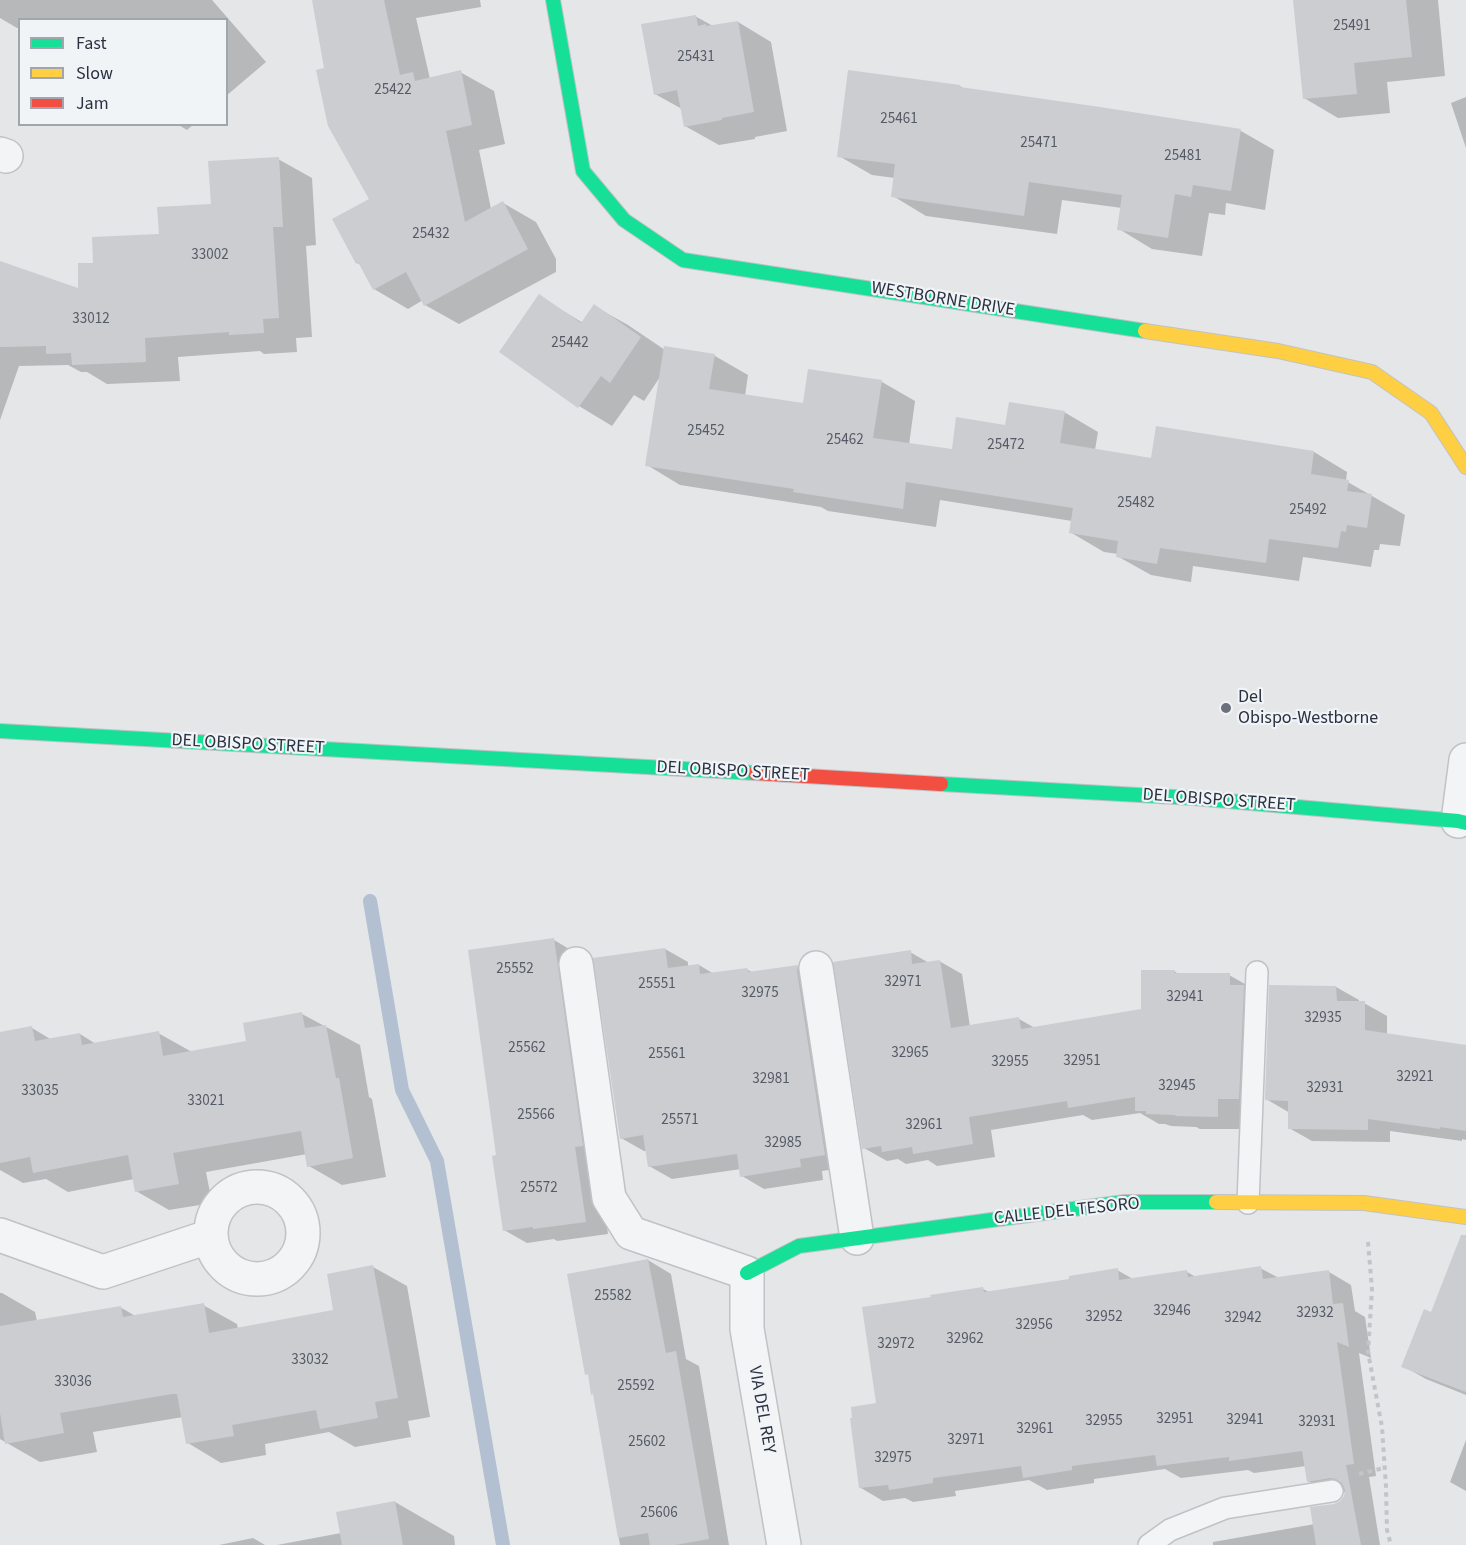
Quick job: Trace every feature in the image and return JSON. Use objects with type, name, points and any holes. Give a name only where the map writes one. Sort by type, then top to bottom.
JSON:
[{"type":"street","name":"WESTBORNE DRIVE","points":[[553,0],[583,171],[624,220],[683,260],[1278,351],[1372,372],[1431,413],[1466,467]]},
{"type":"street","name":"DEL OBISPO STREET","points":[[0,731],[1181,797],[1462,822]]},
{"type":"street","points":[[1462,822],[1466,760]]},
{"type":"street","points":[[576,964],[609,1198],[631,1233],[747,1273]]},
{"type":"street","points":[[816,968],[857,1238]]},
{"type":"street","name":"CALLE DEL TESORO","points":[[747,1273],[800,1246],[1125,1202],[1364,1203],[1466,1216]]},
{"type":"street","points":[[0,1235],[103,1272],[211,1236]]},
{"type":"street","name":"VIA DEL REY","points":[[747,1273],[747,1329],[784,1545]]},
{"type":"lane","points":[[1248,1203],[1257,972]]},
{"type":"lane","points":[[1149,1545],[1170,1530],[1225,1508],[1332,1491]]},
{"type":"path","points":[[1364,1203],[1372,1289],[1368,1352],[1382,1427],[1387,1530],[1390,1545]]},
{"type":"building","points":[[312,0],[384,0],[400,75],[413,72],[415,81],[461,70],[472,125],[446,131],[465,222],[503,201],[528,249],[424,306],[406,272],[373,290],[332,219],[369,199],[328,126],[316,70],[324,68]]},
{"type":"building","points":[[1293,0],[1406,0],[1412,57],[1354,63],[1357,94],[1303,99]]},
{"type":"building","points":[[696,15],[698,26],[738,21],[754,112],[684,127],[677,90],[654,95],[641,24]]},
{"type":"building","points":[[848,70],[1241,129],[1231,191],[1193,185],[1191,197],[1175,194],[1168,238],[1117,230],[1122,195],[1029,182],[1024,216],[891,197],[895,164],[837,157]]},
{"type":"building","points":[[279,157],[283,227],[273,227],[279,318],[263,319],[264,333],[229,335],[229,332],[145,338],[146,362],[72,365],[71,353],[46,354],[46,346],[0,347],[0,261],[78,288],[78,263],[93,263],[92,237],[159,234],[157,207],[211,204],[208,161]]},
{"type":"building","points":[[539,294],[581,323],[594,304],[641,337],[610,383],[601,376],[578,408],[499,352]]},
{"type":"building","points":[[664,346],[715,354],[709,389],[803,403],[808,369],[882,380],[873,438],[952,449],[956,417],[1005,425],[1009,402],[1065,411],[1060,443],[1151,458],[1156,426],[1314,451],[1311,474],[1349,480],[1347,491],[1372,494],[1367,528],[1347,525],[1346,532],[1341,531],[1338,548],[1269,539],[1266,563],[1160,548],[1157,564],[1116,557],[1118,541],[1069,533],[1073,508],[906,482],[903,509],[793,492],[794,489],[645,466]]},
{"type":"building","points":[[554,938],[583,1146],[575,1147],[586,1222],[503,1231],[492,1156],[496,1155],[468,950]]},
{"type":"building","points":[[665,948],[668,968],[699,964],[700,974],[747,968],[748,972],[798,965],[797,971],[825,1155],[800,1159],[801,1167],[740,1177],[737,1154],[648,1167],[643,1135],[620,1139],[593,958]]},
{"type":"building","points":[[911,950],[912,964],[940,960],[951,1028],[1019,1017],[1021,1029],[1141,1009],[1141,970],[1175,970],[1174,973],[1230,973],[1230,985],[1244,985],[1239,1099],[1218,1099],[1218,1117],[1146,1114],[1146,1111],[1135,1111],[1135,1097],[1068,1108],[1067,1101],[969,1117],[973,1144],[913,1154],[912,1147],[882,1152],[881,1146],[862,1149],[833,962]]},
{"type":"building","points":[[1269,985],[1336,986],[1337,1001],[1365,1001],[1365,1030],[1466,1045],[1466,1131],[1368,1119],[1368,1130],[1288,1129],[1288,1101],[1265,1100]]},
{"type":"building","points":[[302,1012],[305,1028],[326,1025],[336,1078],[339,1078],[353,1158],[307,1167],[301,1131],[173,1153],[179,1184],[135,1192],[128,1155],[33,1173],[30,1157],[0,1163],[0,1032],[32,1026],[35,1041],[80,1033],[82,1045],[159,1031],[163,1056],[246,1041],[243,1023]]},
{"type":"building","points":[[1461,1235],[1466,1235],[1466,1392],[1401,1367],[1424,1309],[1431,1312]]},
{"type":"building","points":[[648,1259],[666,1353],[676,1351],[709,1539],[675,1545],[650,1545],[648,1533],[618,1538],[593,1394],[591,1395],[588,1374],[585,1375],[567,1274]]},
{"type":"building","points":[[373,1265],[398,1398],[375,1402],[378,1418],[320,1429],[316,1410],[232,1425],[234,1436],[186,1444],[177,1394],[172,1394],[60,1413],[64,1433],[5,1444],[0,1413],[0,1326],[121,1306],[123,1317],[204,1303],[209,1333],[333,1310],[327,1274]]},
{"type":"building","points":[[1261,1266],[1263,1279],[1329,1270],[1333,1304],[1343,1303],[1349,1347],[1337,1342],[1354,1464],[1346,1465],[1361,1545],[1316,1545],[1310,1507],[1334,1504],[1344,1496],[1345,1490],[1342,1483],[1336,1479],[1307,1482],[1302,1451],[1229,1461],[1229,1457],[1157,1466],[1155,1455],[1072,1466],[1072,1470],[1023,1478],[1021,1466],[933,1478],[933,1483],[889,1490],[888,1485],[859,1488],[850,1418],[852,1418],[851,1407],[876,1403],[862,1307],[983,1287],[984,1292],[1069,1279],[1069,1276],[1118,1268],[1119,1280],[1187,1270],[1188,1277]]},
{"type":"building","points":[[395,1501],[403,1545],[342,1545],[336,1512]]},
{"type":"waterway","points":[[370,901],[402,1090],[437,1161],[503,1545]]},
{"type":"traffic: fast","points":[[553,0],[583,171],[624,220],[683,260],[1145,331]]},
{"type":"traffic: fast","points":[[0,731],[755,773]]},
{"type":"traffic: fast","points":[[941,784],[1193,798],[1466,823]]},
{"type":"traffic: fast","points":[[747,1273],[799,1246],[1125,1202],[1216,1202]]},
{"type":"traffic: slow","points":[[1145,331],[1278,351],[1372,372],[1431,413],[1466,467]]},
{"type":"traffic: slow","points":[[1216,1202],[1364,1203],[1466,1217]]},
{"type":"traffic: jam","points":[[755,773],[941,784]]},
{"type":"place","name":"Del Obispo-Westborne","points":[[1226,708]]}]
